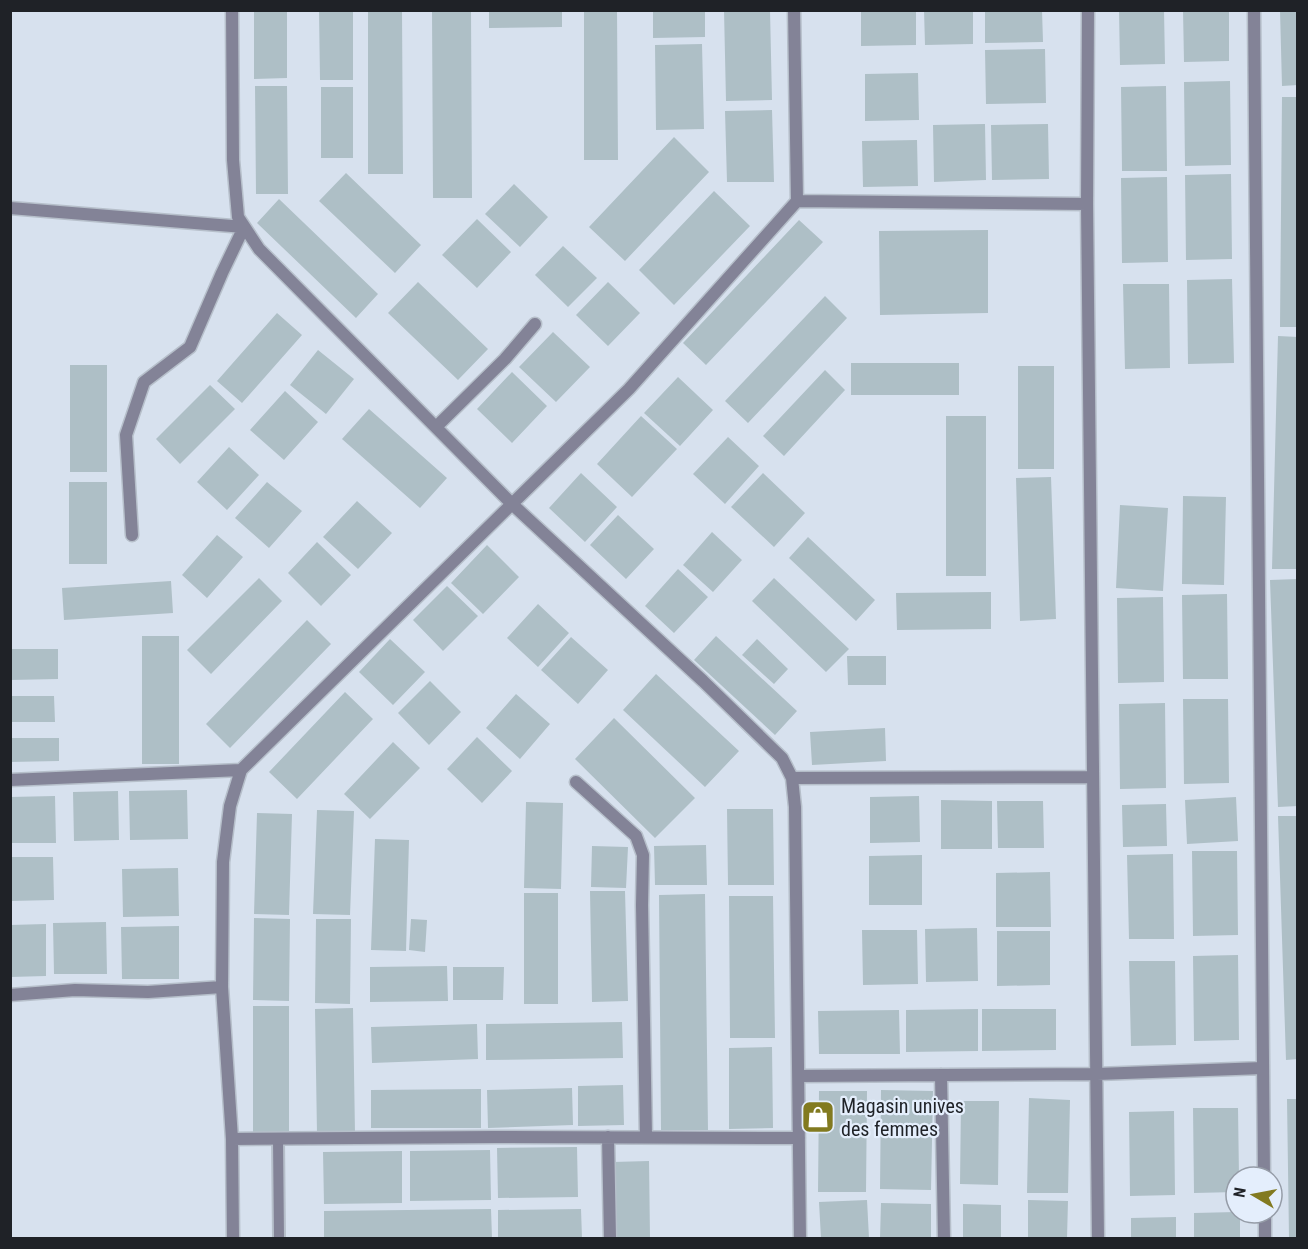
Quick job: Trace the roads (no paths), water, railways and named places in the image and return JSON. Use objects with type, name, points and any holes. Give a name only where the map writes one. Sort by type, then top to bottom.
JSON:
[{"type":"street","points":[[232,10],[232,160],[238,217],[259,249],[512,504],[703,681],[782,758],[792,778],[795,807],[800,1239]]},
{"type":"street","points":[[233,1239],[232,1139],[222,987],[223,862],[230,806],[241,770],[629,389],[797,201],[794,10]]},
{"type":"street","points":[[1088,10],[1087,204],[1098,1239]]},
{"type":"street","points":[[1254,10],[1264,1165]]},
{"type":"street","points":[[797,201],[1087,204]]},
{"type":"street","points":[[10,208],[244,227]]},
{"type":"street","points":[[132,535],[126,435],[144,382],[190,348],[244,227]]},
{"type":"street","points":[[435,427],[505,359],[535,324]]},
{"type":"street","points":[[10,780],[241,770]]},
{"type":"street","points":[[792,778],[1093,777]]},
{"type":"street","points":[[576,782],[636,836],[644,855],[642,905],[646,1137]]},
{"type":"street","points":[[10,994],[75,990],[148,992],[222,987]]},
{"type":"street","points":[[799,1076],[1097,1074],[1263,1068]]},
{"type":"street","points":[[941,1075],[945,1239]]},
{"type":"street","points":[[608,1137],[610,1239]]},
{"type":"street","points":[[232,1139],[799,1138]]},
{"type":"lane","points":[[278,1139],[279,1239]]},
{"type":"place","name":"Magasin unives des femmes","points":[[818,1117]]}]
